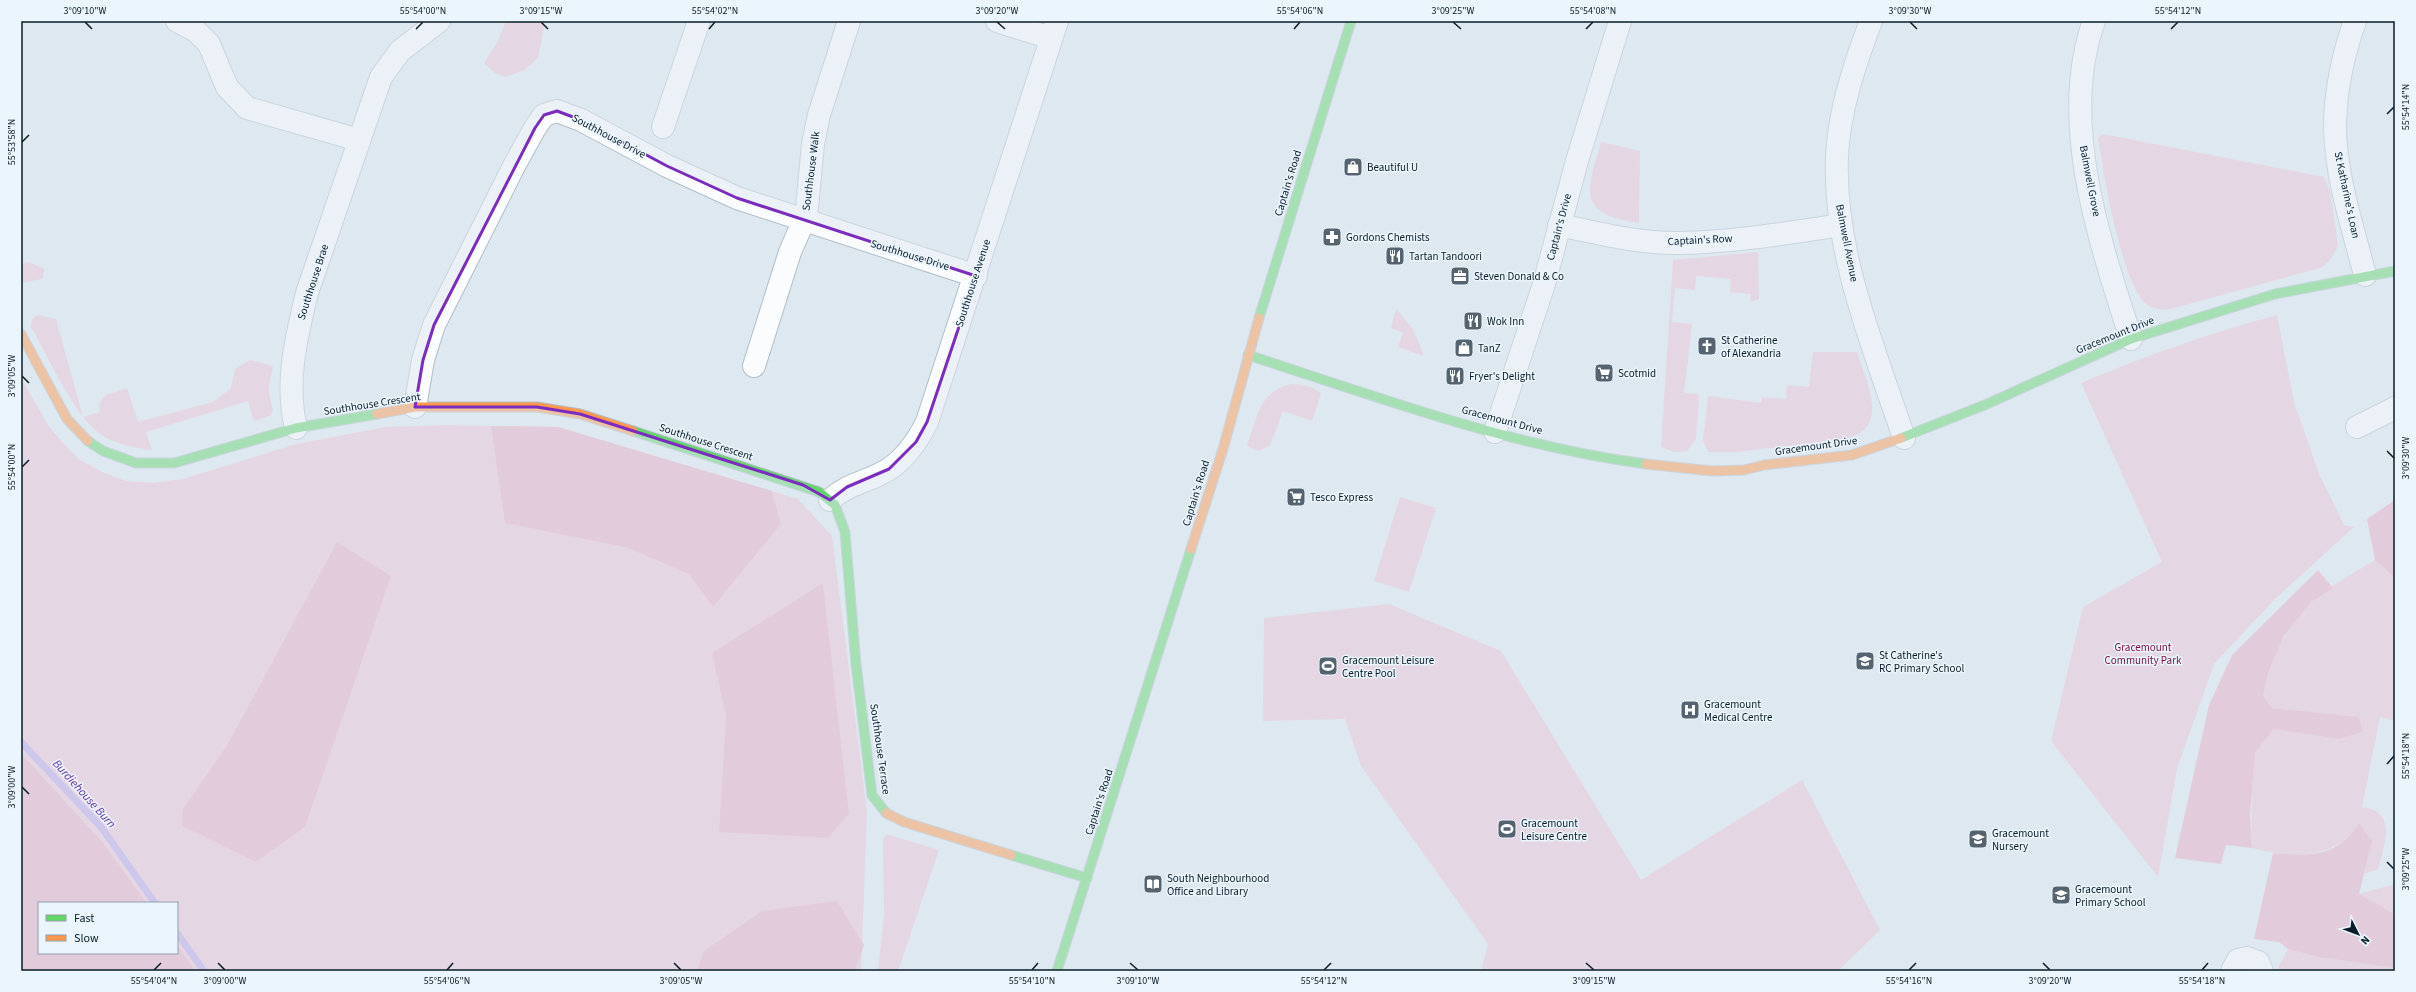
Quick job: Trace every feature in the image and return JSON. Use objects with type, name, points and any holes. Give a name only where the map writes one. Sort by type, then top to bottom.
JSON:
[{"type":"street","points":[[177,21],[196,31],[209,44],[227,87],[247,108],[359,140]]},
{"type":"street","name":"Southhouse Brae","points":[[296,428],[291,392],[298,329],[307,293],[381,77],[388,64],[400,52],[439,21]]},
{"type":"street","points":[[663,127],[699,21]]},
{"type":"street","name":"Southhouse Walk","points":[[754,366],[790,252],[804,220],[807,208],[813,144],[819,115],[849,21]]},
{"type":"street","points":[[997,21],[1054,29]]},
{"type":"street","name":"Captain's Road","points":[[1058,971],[1223,449],[1248,355],[1351,21]]},
{"type":"street","name":"Captain's Drive","points":[[1495,432],[1544,284],[1559,225],[1620,21]]},
{"type":"street","name":"Balmwell Avenue","points":[[1871,21],[1849,90],[1840,133],[1837,155],[1837,186],[1841,225],[1862,310],[1904,438]]},
{"type":"street","name":"Balmwell Grove","points":[[2094,21],[2083,69],[2081,96],[2084,159],[2094,209],[2131,339]]},
{"type":"street","name":"St Katharine's Loan","points":[[2355,21],[2339,82],[2335,129],[2340,170],[2365,275]]},
{"type":"street","name":"Southhouse Avenue","points":[[830,500],[847,487],[889,469],[916,442],[928,422],[1054,29]]},
{"type":"street","name":"Southhouse Drive","points":[[415,407],[423,360],[434,325],[514,166],[544,115],[557,112],[568,114],[667,166],[738,198],[976,276]]},
{"type":"street","name":"Captain's Row","points":[[1559,225],[1634,239],[1680,243],[1763,236],[1841,225]]},
{"type":"street","name":"Gracemount Drive","points":[[1248,355],[1495,432],[1637,464],[1732,471],[1852,455],[1904,438],[1987,404],[2131,339],[2275,294],[2365,275],[2395,271]]},
{"type":"street","name":"Southhouse Crescent","points":[[21,334],[67,419],[84,439],[121,459],[153,464],[174,463],[296,428],[415,407],[537,407],[580,414],[803,485],[819,492],[830,500]]},
{"type":"street","points":[[2357,428],[2395,408]]},
{"type":"street","name":"Southhouse Terrace","points":[[830,500],[841,517],[845,532],[856,664],[872,795],[877,806],[884,813],[904,822],[1087,878]]},
{"type":"street","points":[[2232,971],[2238,960],[2247,958],[2258,962],[2262,971]]},
{"type":"highlighted area","points":[[557,111],[581,120],[667,166],[737,198],[976,276],[927,422],[916,442],[889,469],[847,487],[830,500],[803,485],[580,414],[537,407],[415,407],[423,360],[434,325],[535,128],[544,115]]},
{"type":"green space","points":[[506,21],[545,21],[538,58],[524,70],[506,77],[495,73],[484,63],[497,43]]},
{"type":"green space","points":[[2103,134],[2324,177],[2330,191],[2338,246],[2331,259],[2323,267],[2171,309],[2165,310],[2153,308],[2148,305],[2139,295],[2130,277],[2122,254],[2109,201],[2098,138]]},
{"type":"green space","points":[[1601,142],[1640,151],[1639,223],[1619,219],[1605,213],[1596,206],[1591,198],[1590,187],[1592,174]]},
{"type":"green space","points":[[1758,252],[1759,299],[1750,302],[1751,294],[1730,292],[1731,279],[1696,276],[1695,290],[1675,288],[1672,322],[1692,324],[1684,393],[1699,394],[1696,439],[1687,451],[1674,452],[1661,447],[1673,260]]},
{"type":"green space","points":[[28,262],[45,269],[42,279],[21,283],[21,264]]},
{"type":"green space","points":[[1396,309],[1413,329],[1424,356],[1398,347],[1403,333],[1391,328]]},
{"type":"green space","points":[[38,315],[56,319],[83,416],[60,381],[31,327],[32,319]]},
{"type":"green space","name":"Gracemount Community Park","points":[[2277,315],[2294,402],[2319,474],[2344,525],[2354,527],[2275,599],[2214,664],[2177,769],[2158,877],[2051,741],[2083,607],[2162,562],[2081,383],[2227,329]]},
{"type":"green space","points":[[1813,352],[1857,352],[1866,377],[1872,403],[1872,415],[1868,426],[1859,434],[1844,439],[1736,452],[1708,452],[1703,440],[1708,396],[1761,403],[1762,397],[1786,399],[1787,385],[1809,387]]},
{"type":"green space","points":[[250,360],[273,366],[269,383],[269,395],[273,409],[269,416],[254,421],[248,401],[146,432],[152,450],[121,444],[107,438],[94,429],[83,417],[100,412],[99,403],[106,395],[127,388],[138,422],[213,402],[231,388],[235,369]]},
{"type":"green space","points":[[21,378],[48,425],[79,459],[102,472],[126,481],[153,483],[183,479],[296,444],[386,427],[446,425],[558,427],[798,499],[832,536],[867,812],[861,971],[196,971],[178,946],[178,902],[146,902],[101,840],[21,753]]},
{"type":"green space","points":[[1292,384],[1304,385],[1316,389],[1321,394],[1312,421],[1283,411],[1270,445],[1259,451],[1247,446],[1257,416],[1266,399],[1272,393]]},
{"type":"green space","points":[[1400,497],[1436,508],[1409,592],[1374,581]]},
{"type":"green space","points":[[2375,560],[2395,578],[2395,721],[2380,717],[2362,807],[2373,810],[2381,815],[2386,830],[2385,840],[2378,869],[2364,874],[2372,841],[2352,836],[2340,844],[2315,853],[2291,854],[2252,848],[2252,783],[2259,715],[2268,673],[2275,654],[2297,619],[2315,598]]},
{"type":"green space","name":"Gracemount Leisure Centre","points":[[1389,604],[1501,651],[1641,880],[1802,780],[1880,930],[1838,971],[1481,971],[1488,944],[1361,766],[1345,719],[1263,721],[1264,618]]},
{"type":"green space","points":[[886,834],[939,850],[898,971],[878,971],[884,914],[883,839]]},
{"type":"green space","points":[[2395,884],[2395,914],[2359,894]]},
{"type":"green space","points":[[2288,949],[2318,957],[2395,968],[2395,971],[2276,971]]},
{"type":"shaded area","points":[[491,426],[558,427],[772,491],[781,524],[713,607],[689,574],[628,548],[505,523]]},
{"type":"shaded area","points":[[2395,500],[2395,578],[2375,560],[2367,519]]},
{"type":"shaded area","points":[[337,542],[391,576],[305,827],[256,862],[182,826],[183,809],[228,744]]},
{"type":"shaded area","points":[[2318,570],[2333,588],[2311,602],[2284,636],[2268,673],[2263,696],[2272,708],[2359,717],[2363,732],[2339,739],[2274,729],[2255,752],[2250,814],[2252,848],[2226,845],[2221,864],[2175,858],[2209,705],[2232,655]]},
{"type":"shaded area","points":[[823,583],[849,814],[828,838],[719,832],[726,716],[712,653]]},
{"type":"shaded area","points":[[21,753],[101,840],[146,902],[38,902],[38,954],[178,954],[178,946],[196,971],[21,971]]},
{"type":"shaded area","points":[[2359,823],[2372,841],[2359,894],[2395,914],[2395,968],[2318,957],[2288,949],[2279,942],[2254,939],[2273,853],[2310,854],[2332,849],[2342,843]]},
{"type":"shaded area","points":[[837,901],[864,945],[855,971],[697,971],[704,951],[762,911]]},
{"type":"waterway","name":"Burdiehouse Burn","points":[[21,742],[101,827],[154,902]]},
{"type":"waterway","name":"Burdiehouse Burn","points":[[178,934],[204,971]]},
{"type":"traffic: fast","points":[[1259,318],[1351,21]]},
{"type":"traffic: fast","points":[[1901,438],[1987,404],[2131,339],[2275,294],[2395,271]]},
{"type":"traffic: fast","points":[[1248,355],[1395,403],[1494,433],[1595,456],[1646,464]]},
{"type":"traffic: fast","points":[[88,441],[103,451],[136,463],[174,463],[296,428],[377,414]]},
{"type":"traffic: fast","points":[[633,431],[819,492],[835,505],[845,532],[856,664],[872,795],[886,813]]},
{"type":"traffic: fast","points":[[1057,971],[1191,549]]},
{"type":"traffic: fast","points":[[1011,855],[1087,878]]},
{"type":"traffic: slow","points":[[1191,549],[1223,449],[1259,318]]},
{"type":"traffic: slow","points":[[21,334],[67,419],[88,441]]},
{"type":"traffic: slow","points":[[377,414],[415,407],[537,407],[580,414],[633,431]]},
{"type":"traffic: slow","points":[[1646,464],[1712,471],[1744,470],[1764,465],[1852,455],[1901,438]]},
{"type":"traffic: slow","points":[[886,813],[904,822],[1011,855]]},
{"type":"place","name":"Beautiful U","points":[[1353,167]]},
{"type":"place","name":"Gordons Chemists","points":[[1332,237]]},
{"type":"place","name":"Tartan Tandoori","points":[[1395,256]]},
{"type":"place","name":"Steven Donald & Co","points":[[1460,276]]},
{"type":"place","name":"Wok Inn","points":[[1473,321]]},
{"type":"place","name":"St Catherine of Alexandria","points":[[1707,346]]},
{"type":"place","name":"TanZ","points":[[1464,348]]},
{"type":"place","name":"Scotmid","points":[[1604,373]]},
{"type":"place","name":"Fryer's Delight","points":[[1455,376]]},
{"type":"place","name":"Tesco Express","points":[[1296,497]]},
{"type":"place","name":"St Catherine's RC Primary School","points":[[1865,661]]},
{"type":"place","name":"Gracemount Leisure Centre Pool","points":[[1328,666]]},
{"type":"place","name":"Gracemount Medical Centre","points":[[1690,710]]},
{"type":"place","name":"Gracemount Leisure Centre","points":[[1507,829]]},
{"type":"place","name":"Gracemount Nursery","points":[[1978,839]]},
{"type":"place","name":"South Neighbourhood Office and Library","points":[[1153,884]]},
{"type":"place","name":"Gracemount Primary School","points":[[2061,895]]}]
